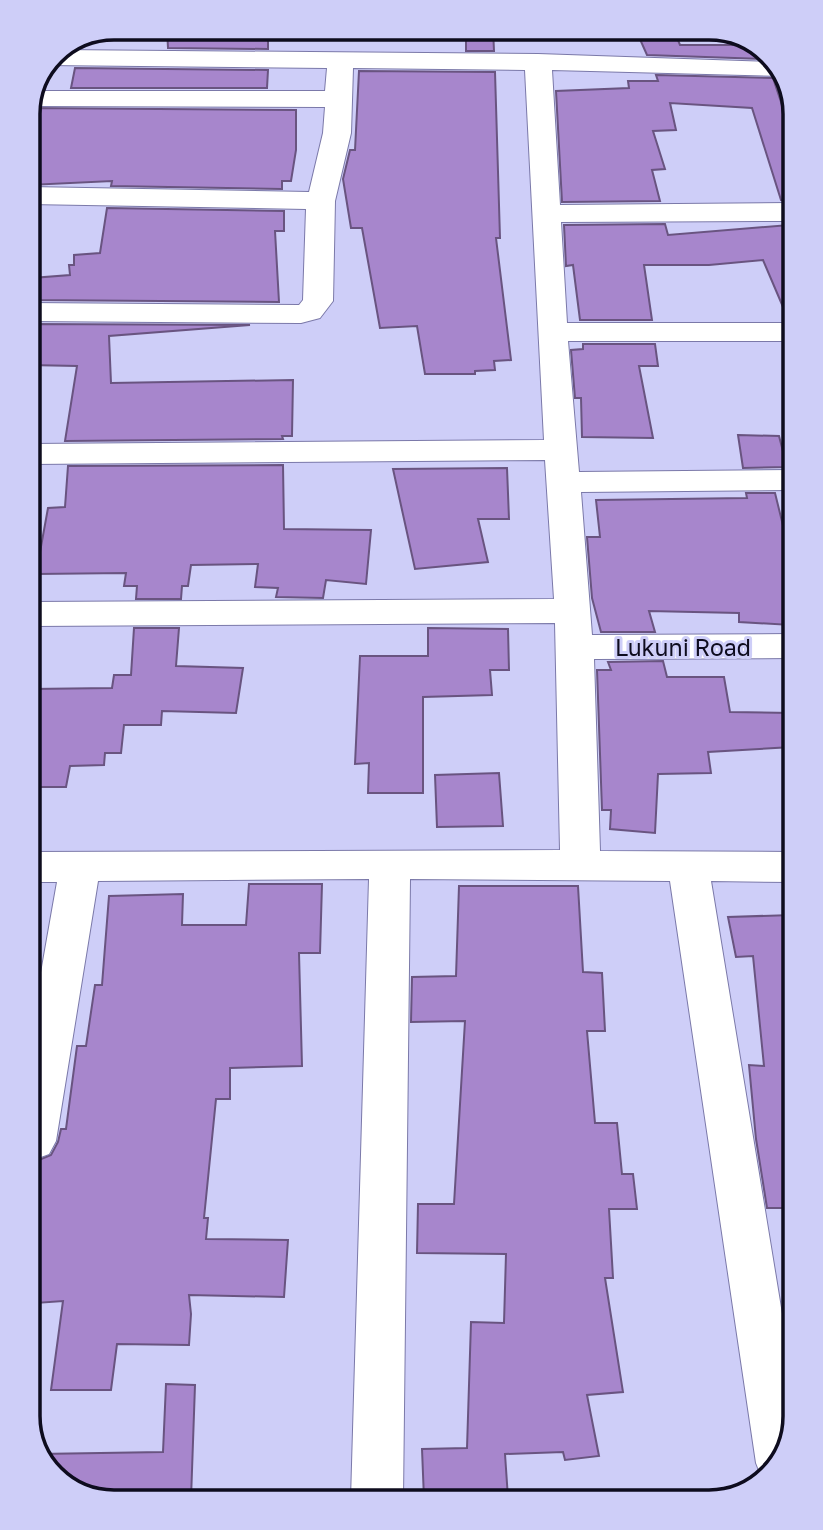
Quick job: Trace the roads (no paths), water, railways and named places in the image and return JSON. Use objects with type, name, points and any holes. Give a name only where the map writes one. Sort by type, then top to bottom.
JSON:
[{"type":"street","points":[[67,58],[538,61],[767,70]]},
{"type":"street","points":[[40,313],[309,312],[318,301],[321,201],[337,133],[340,59]]},
{"type":"street","points":[[538,61],[552,332],[575,647],[580,864]]},
{"type":"street","points":[[42,99],[339,99]]},
{"type":"street","points":[[40,194],[321,201]]},
{"type":"street","points":[[545,214],[783,212]]},
{"type":"street","points":[[552,332],[783,332]]},
{"type":"street","points":[[40,454],[562,466],[783,480]]},
{"type":"street","points":[[40,614],[572,611]]},
{"type":"street","name":"Lukuni Road","points":[[575,647],[783,646]]},
{"type":"street","points":[[377,1490],[390,864]]},
{"type":"street","points":[[40,867],[390,864],[783,867]]},
{"type":"street","points":[[688,866],[777,1444]]},
{"type":"street","points":[[40,1100],[80,867]]}]
